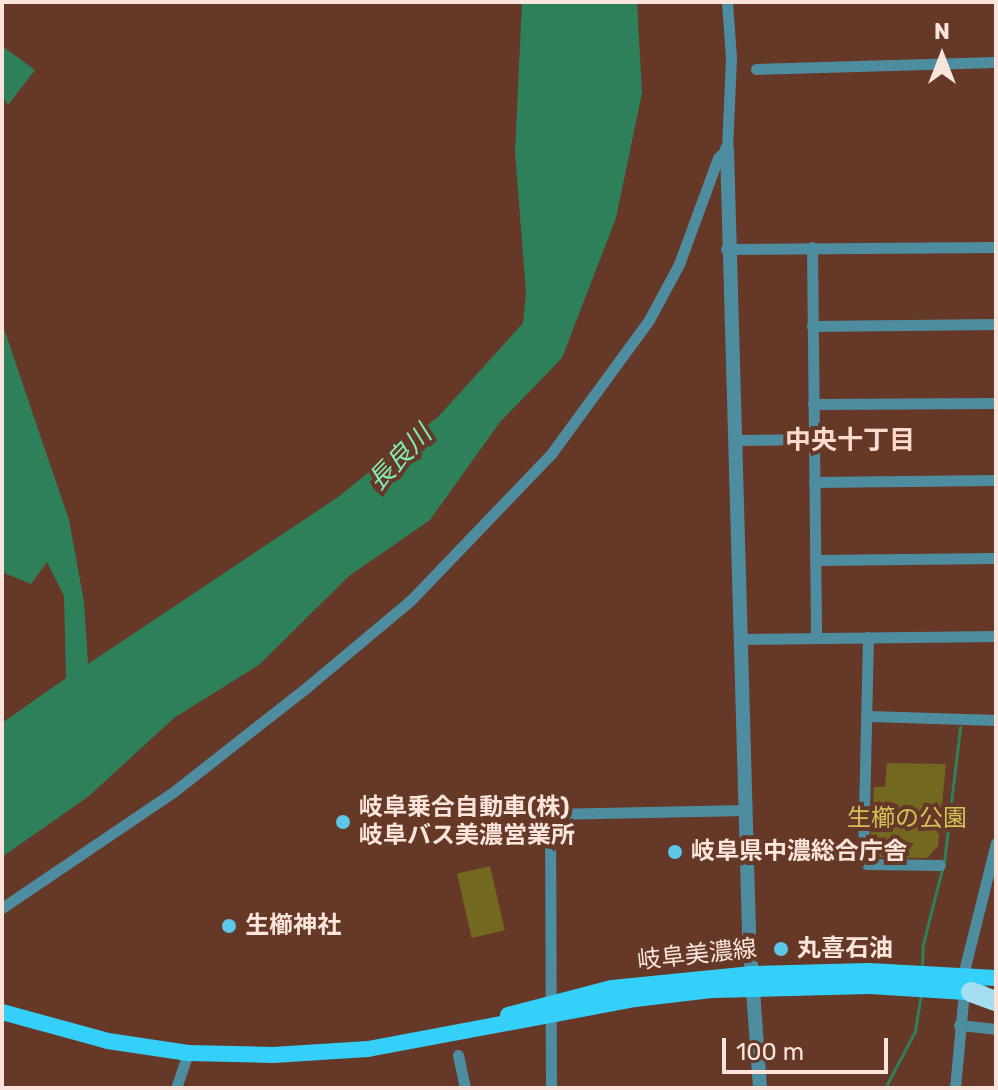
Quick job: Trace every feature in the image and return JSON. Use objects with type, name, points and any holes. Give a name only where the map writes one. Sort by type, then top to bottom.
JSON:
[{"type":"highway","points":[[966,986],[996,1001]]},
{"type":"main road","name":"岐阜美濃線","points":[[966,986],[996,978]]},
{"type":"main road","name":"岐阜美濃線","points":[[2,1012],[108,1041],[188,1053],[273,1055],[368,1049],[458,1033],[554,1008],[612,988],[752,981],[922,981],[966,986],[996,994]]},
{"type":"street","points":[[727,2],[731,58],[726,249],[752,981],[760,1088]]},
{"type":"street","points":[[756,69],[996,62]]},
{"type":"street","points":[[2,908],[172,793],[319,678],[470,543],[551,454],[649,320],[679,264],[718,158],[727,149]]},
{"type":"street","points":[[812,247],[816,638]]},
{"type":"street","points":[[726,249],[996,247]]},
{"type":"street","points":[[812,326],[996,324]]},
{"type":"street","points":[[813,404],[996,403]]},
{"type":"street","points":[[735,440],[814,439]]},
{"type":"street","points":[[814,482],[996,480]]},
{"type":"street","points":[[815,560],[996,558]]},
{"type":"street","points":[[742,639],[996,636]]},
{"type":"street","points":[[868,637],[869,716],[863,857],[867,864],[940,865]]},
{"type":"street","points":[[869,716],[996,720]]},
{"type":"street","points":[[551,1088],[554,1008],[550,814],[746,810]]},
{"type":"street","points":[[955,1088],[959,1025],[996,843]]},
{"type":"street","points":[[959,1025],[996,1029]]},
{"type":"street","points":[[176,1088],[188,1053]]},
{"type":"street","points":[[458,1055],[465,1088]]},
{"type":"green space","name":"生櫛の公園","points":[[887,763],[946,764],[938,846],[927,858],[877,857],[870,849],[874,787],[885,787]]},
{"type":"green space","points":[[490,866],[505,930],[472,938],[457,874]]},
{"type":"water","name":"長良川","points":[[522,2],[637,2],[642,93],[616,218],[562,358],[500,422],[430,520],[349,576],[259,665],[174,718],[89,796],[2,857],[2,723],[66,678],[64,596],[47,562],[31,584],[2,572],[2,323],[69,520],[84,602],[88,664],[338,497],[439,416],[523,323],[526,293],[515,152]]},
{"type":"water","points":[[2,46],[35,70],[8,105],[2,96]]},
{"type":"waterway","points":[[944,862],[960,727]]},
{"type":"waterway","points":[[922,967],[923,944],[942,869]]},
{"type":"waterway","points":[[885,1088],[915,1031],[921,995]]},
{"type":"place","name":"岐阜乗合自動車(株) 岐阜バス美濃営業所","points":[[343,822]]},
{"type":"place","name":"岐阜県中濃総合庁舎","points":[[675,852]]},
{"type":"place","name":"生櫛神社","points":[[229,926]]},
{"type":"place","name":"丸喜石油","points":[[781,949]]},
{"type":"district","name":"中央十丁目","points":[[850,441]]}]
